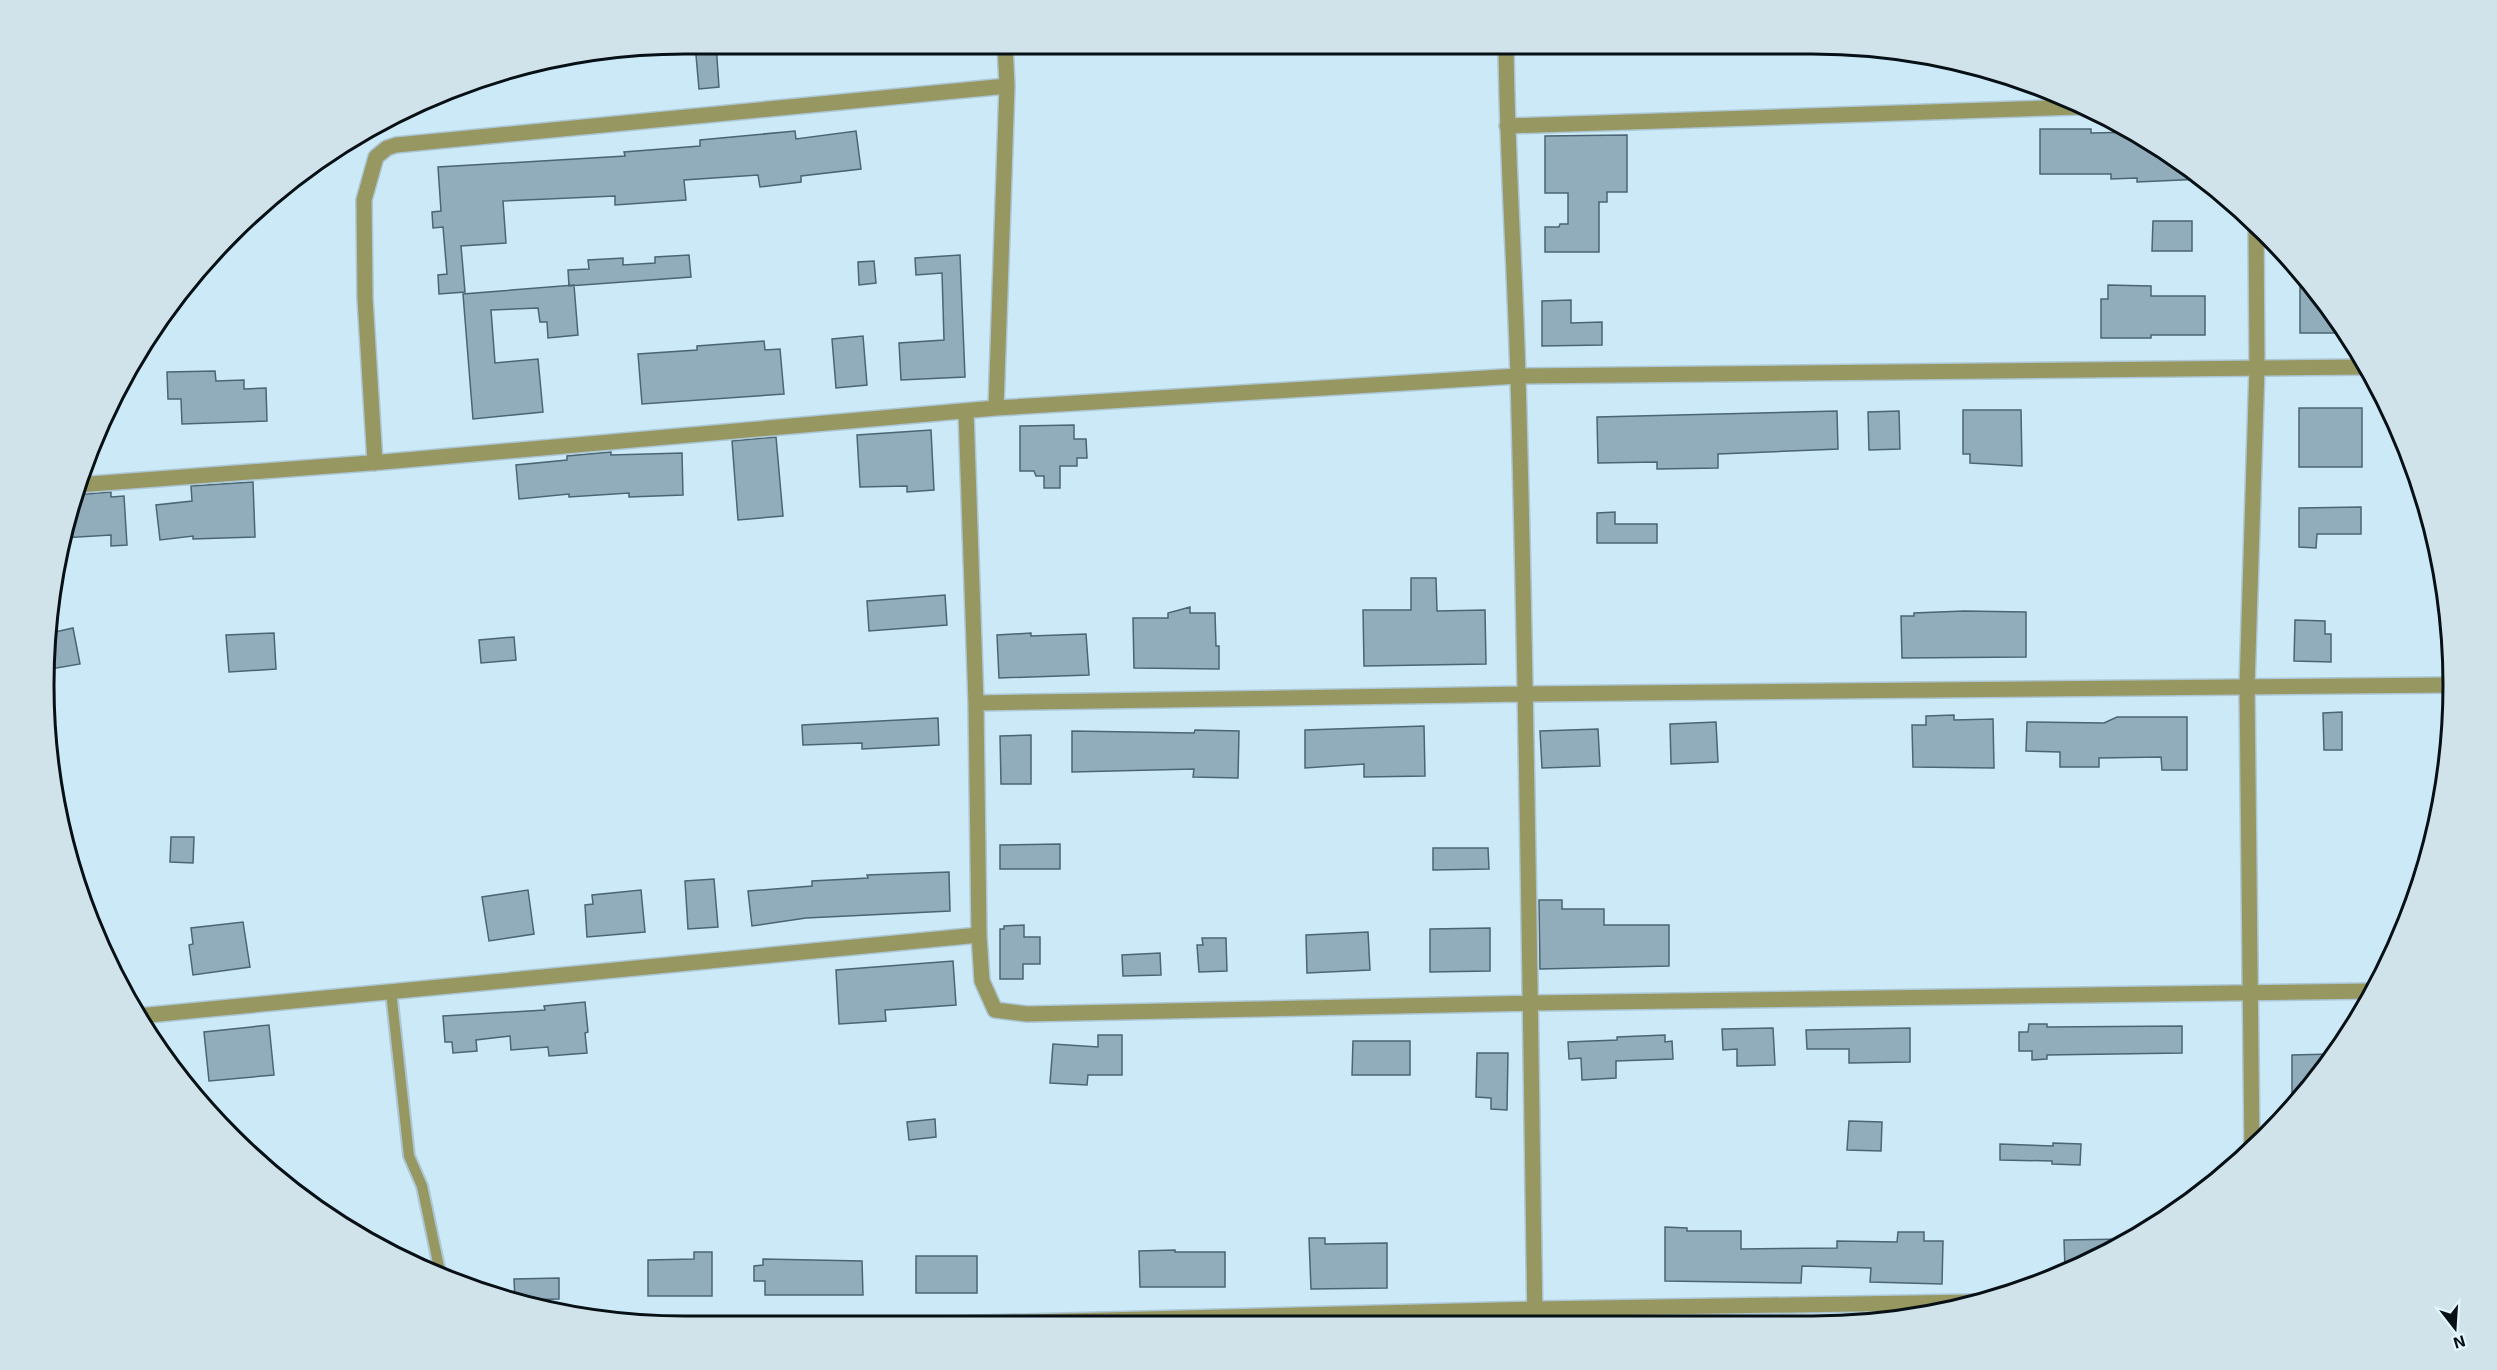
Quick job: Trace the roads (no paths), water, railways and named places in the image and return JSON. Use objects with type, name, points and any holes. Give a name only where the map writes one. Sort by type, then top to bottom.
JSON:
[{"type":"street","points":[[996,408],[1007,87],[1005,54]]},
{"type":"street","points":[[1506,54],[1518,376],[1532,1003],[1535,1316],[1938,1303]]},
{"type":"street","points":[[375,462],[365,298],[364,200],[376,157],[387,148],[396,145],[1007,87]]},
{"type":"street","points":[[1507,126],[2065,107]]},
{"type":"street","points":[[2252,1137],[2247,687],[2257,367],[2256,237]]},
{"type":"street","points":[[86,484],[375,462],[996,408],[1518,376],[2356,367]]},
{"type":"street","points":[[966,411],[976,703],[979,935],[982,981],[994,1010],[1027,1014],[1532,1003],[2363,991]]},
{"type":"street","points":[[976,703],[1524,694],[2443,685]]},
{"type":"street","points":[[148,1015],[979,935]]},
{"type":"lane","points":[[391,992],[410,1156],[422,1186],[440,1266]]}]
